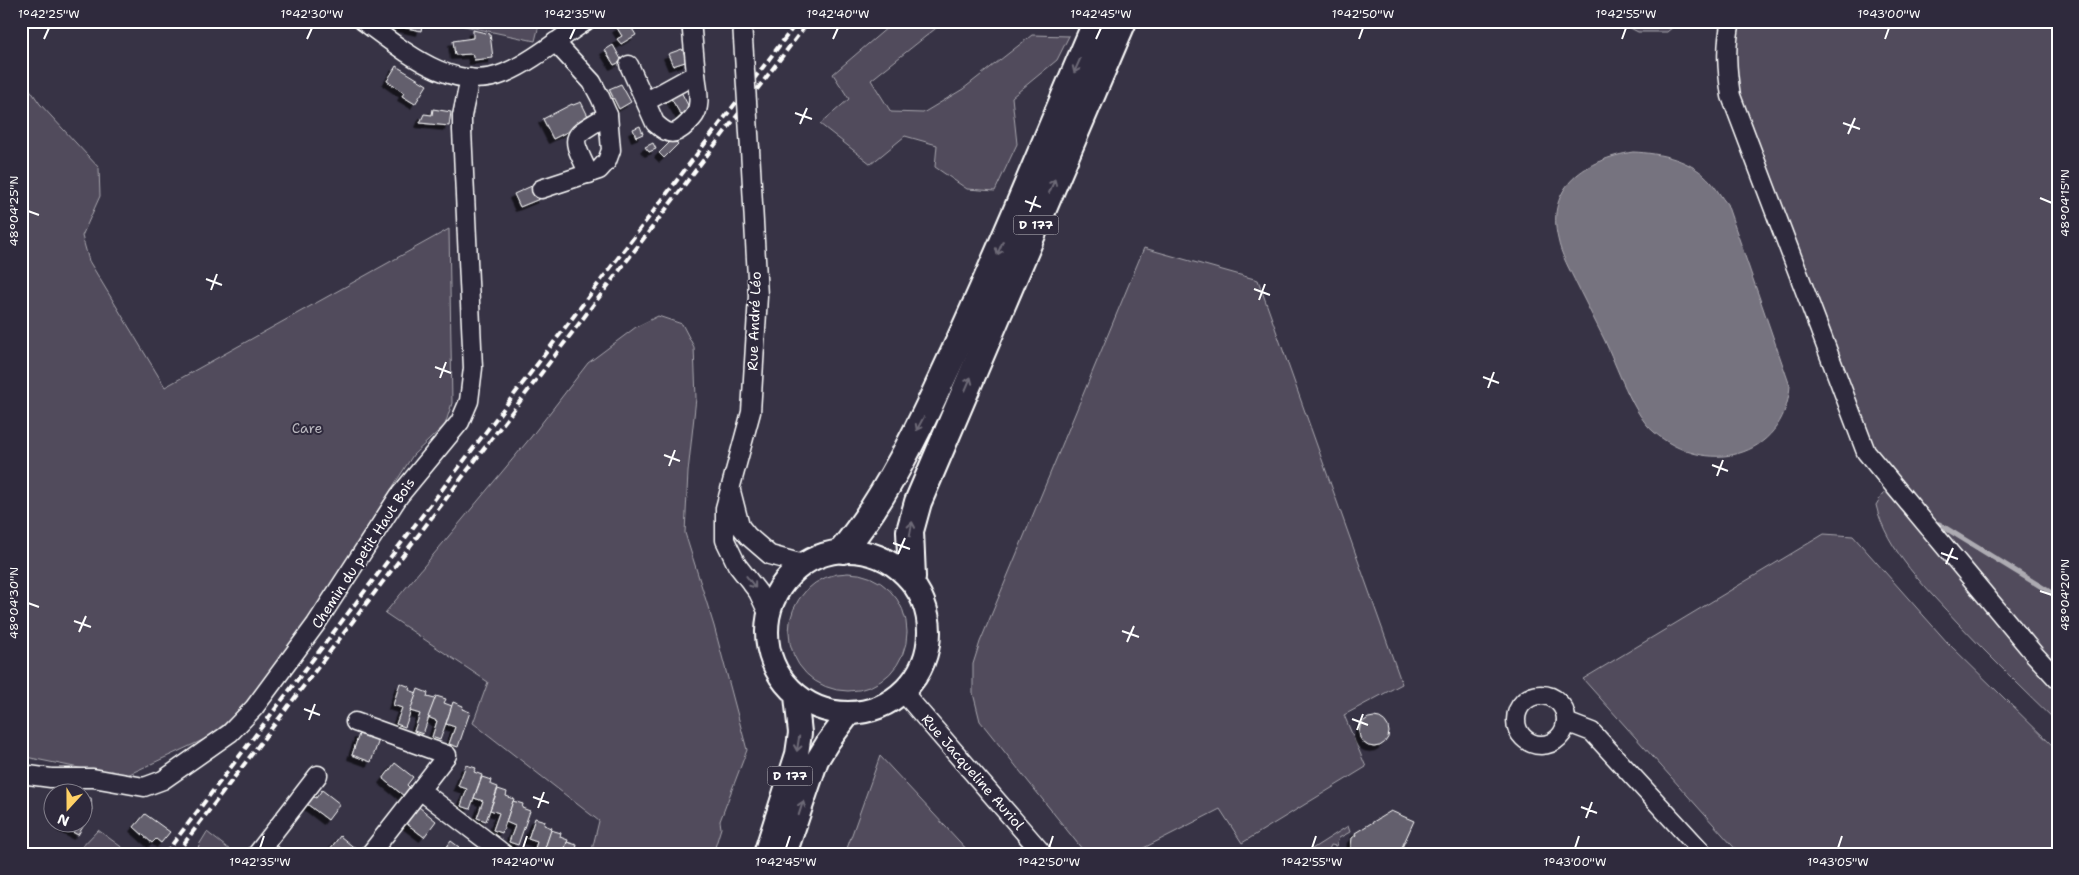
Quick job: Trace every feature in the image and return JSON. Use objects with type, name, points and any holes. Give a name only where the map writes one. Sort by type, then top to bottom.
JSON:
[{"type":"highway","name":"D 177","points":[[843,550],[875,505],[938,388],[1097,21]]},
{"type":"highway","name":"D 177","points":[[912,577],[910,531],[918,502],[1123,21]]},
{"type":"main road","points":[[843,550],[863,552],[881,557],[912,577],[921,592],[930,619],[929,646],[919,670],[902,691],[873,710],[849,714],[829,711],[814,706],[796,696],[781,680],[768,660],[765,632],[777,593],[786,579],[803,564],[830,552],[843,550]]},
{"type":"main road","name":"D 177","points":[[765,854],[797,754],[800,733],[796,696]]},
{"type":"main road","name":"D 177","points":[[785,854],[817,760],[849,714]]},
{"type":"street","points":[[363,21],[414,58],[447,73],[470,78],[493,77],[503,74],[586,21]]},
{"type":"street","points":[[629,65],[647,101],[655,123],[670,133],[678,132],[695,116],[698,106],[691,21]]},
{"type":"street","name":"Rue André Léo","points":[[742,21],[757,305],[751,412],[731,490],[724,508],[725,540],[737,564],[758,592],[769,615]]},
{"type":"street","points":[[1731,21],[1726,64],[1731,96],[1866,452],[2058,680]]},
{"type":"street","points":[[541,190],[599,170],[607,161],[611,150],[608,115],[592,82],[555,42]]},
{"type":"street","points":[[647,101],[696,74]]},
{"type":"street","name":"Chemin du petit Haut Bois","points":[[21,774],[51,778],[93,778],[134,786],[151,786],[163,780],[230,733],[254,708],[316,624],[386,513],[411,479],[447,440],[460,422],[469,401],[473,368],[462,130],[462,116],[470,78]]},
{"type":"street","points":[[589,174],[575,144],[575,139],[579,133],[608,115]]},
{"type":"street","name":"Rue André Léo","points":[[731,490],[740,526],[748,536],[770,555],[803,564]]},
{"type":"street","name":"Rue Jacqueline Auriol","points":[[902,691],[1043,854]]},
{"type":"street","points":[[355,722],[447,755],[370,854]]},
{"type":"street","points":[[1566,722],[1592,732],[1704,854]]},
{"type":"street","points":[[257,854],[318,775]]},
{"type":"street","points":[[420,790],[504,854]]},
{"type":"green space","points":[[441,21],[540,21],[535,41]]},
{"type":"green space","points":[[895,21],[945,21],[871,80],[891,112],[923,113],[963,89],[1032,35],[1069,36],[1057,60],[1012,97],[1017,144],[995,191],[967,189],[935,167],[937,145],[905,136],[871,164],[820,124],[849,99],[833,74]]},
{"type":"green space","points":[[1617,21],[1680,21],[1667,32],[1638,32]]},
{"type":"green space","points":[[1737,21],[2058,21],[2058,673],[1873,455],[1737,96],[1732,44]]},
{"type":"green space","name":"Care","points":[[21,83],[29,88],[40,104],[99,168],[100,196],[82,236],[89,261],[165,387],[449,229],[452,403],[445,425],[413,455],[302,630],[245,707],[207,738],[123,777],[21,756]]},
{"type":"green space","points":[[1144,248],[1258,280],[1402,684],[1344,715],[1366,767],[1242,843],[1220,809],[1132,854],[1086,854],[980,721],[973,693],[973,664],[980,642]]},
{"type":"green space","points":[[658,316],[682,324],[694,347],[696,398],[688,472],[685,533],[714,626],[747,750],[720,821],[721,828],[713,854],[591,854],[599,821],[473,723],[488,682],[385,613],[531,437],[588,363],[636,327]]},
{"type":"green space","points":[[1886,492],[2058,690],[2058,723],[1970,636],[1934,597],[1898,553],[1881,522],[1876,505]]},
{"type":"green space","points":[[1824,534],[1853,536],[1947,642],[2058,751],[2058,854],[1740,854],[1583,679]]},
{"type":"green space","points":[[848,573],[859,574],[881,583],[897,599],[906,621],[906,643],[897,665],[881,681],[859,690],[848,691],[837,690],[815,681],[799,665],[790,643],[789,632],[790,621],[799,599],[815,583],[837,574]]},
{"type":"green space","points":[[880,756],[971,854],[845,854]]},
{"type":"green space","points":[[1348,826],[1350,832],[1339,838],[1336,846],[1331,845],[1327,854],[1304,854]]},
{"type":"green space","points":[[98,830],[131,854],[75,854]]},
{"type":"green space","points":[[207,832],[235,854],[196,854]]},
{"type":"shaded area","points":[[1633,152],[1665,156],[1695,168],[1711,182],[1727,204],[1790,386],[1785,411],[1773,431],[1758,445],[1739,453],[1718,456],[1696,454],[1674,446],[1646,424],[1632,402],[1561,251],[1556,220],[1558,204],[1564,190],[1573,178],[1600,161]]},
{"type":"building","points":[[389,21],[423,21],[421,31],[388,24]]},
{"type":"building","points":[[628,22],[636,35],[621,44],[617,39],[622,36],[617,28]]},
{"type":"building","points":[[473,30],[490,34],[493,58],[474,60],[472,54],[455,55],[453,41],[473,38]]},
{"type":"building","points":[[613,45],[622,61],[614,65],[605,50]]},
{"type":"building","points":[[682,49],[688,61],[673,66],[668,54]]},
{"type":"building","points":[[396,66],[427,85],[415,104],[402,96],[404,93],[387,81]]},
{"type":"building","points":[[621,84],[631,102],[619,109],[609,89]]},
{"type":"building","points":[[679,88],[690,109],[681,115],[669,95]]},
{"type":"building","points":[[581,102],[589,118],[583,124],[553,139],[543,119],[572,104]]},
{"type":"building","points":[[433,109],[451,112],[449,126],[420,123],[424,114],[432,115]]},
{"type":"building","points":[[640,126],[643,134],[636,137],[633,129]]},
{"type":"building","points":[[673,139],[678,144],[664,158],[659,153]]},
{"type":"building","points":[[653,143],[656,149],[649,152],[645,147]]},
{"type":"building","points":[[536,184],[542,198],[520,207],[514,194]]},
{"type":"building","points":[[400,683],[410,687],[409,690],[417,693],[405,727],[396,724],[402,708],[393,705]]},
{"type":"building","points":[[418,689],[428,693],[427,697],[435,699],[423,734],[414,731],[420,714],[410,711]]},
{"type":"building","points":[[436,696],[446,699],[444,703],[452,706],[440,740],[432,737],[437,721],[428,717]]},
{"type":"building","points":[[453,702],[463,706],[462,709],[470,712],[458,747],[449,744],[455,727],[446,724]]},
{"type":"building","points":[[1374,717],[1380,718],[1388,726],[1388,738],[1380,746],[1374,747],[1368,746],[1360,738],[1359,732],[1360,726],[1368,718]]},
{"type":"building","points":[[371,733],[380,737],[371,762],[352,755],[359,734],[369,737]]},
{"type":"building","points":[[395,763],[413,777],[407,785],[410,788],[404,796],[383,779]]},
{"type":"building","points":[[466,765],[476,768],[474,772],[482,775],[470,809],[461,806],[467,789],[458,786]]},
{"type":"building","points":[[482,777],[491,780],[490,784],[498,787],[486,821],[477,818],[483,801],[474,798]]},
{"type":"building","points":[[498,789],[507,792],[506,796],[514,799],[502,833],[493,830],[499,813],[490,810]]},
{"type":"building","points":[[322,790],[340,804],[328,820],[307,804],[312,796],[316,798]]},
{"type":"building","points":[[513,801],[523,804],[522,808],[530,811],[518,845],[509,842],[515,826],[506,822]]},
{"type":"building","points":[[419,807],[436,821],[424,837],[403,821],[409,813],[412,816]]},
{"type":"building","points":[[1391,811],[1414,821],[1399,854],[1350,854],[1352,838],[1356,835],[1355,833]]},
{"type":"building","points":[[145,814],[170,832],[161,843],[156,839],[152,843],[134,827]]},
{"type":"building","points":[[535,818],[545,821],[544,825],[552,828],[543,854],[533,854],[537,842],[528,839]]},
{"type":"building","points":[[551,830],[561,833],[560,837],[568,840],[563,854],[551,854],[544,851]]},
{"type":"building","points":[[21,836],[28,840],[21,852]]},
{"type":"building","points":[[340,836],[357,850],[355,854],[327,853]]},
{"type":"building","points":[[451,841],[459,847],[456,850],[461,854],[442,854]]},
{"type":"building","points":[[567,842],[577,845],[576,849],[584,852],[583,854],[563,854]]},
{"type":"building","points":[[275,845],[284,851],[282,854],[269,854]]},
{"type":"waterway","points":[[1939,524],[2058,597]]},
{"type":"railway","points":[[165,854],[798,21]]},
{"type":"railway","points":[[176,854],[809,21]]}]
